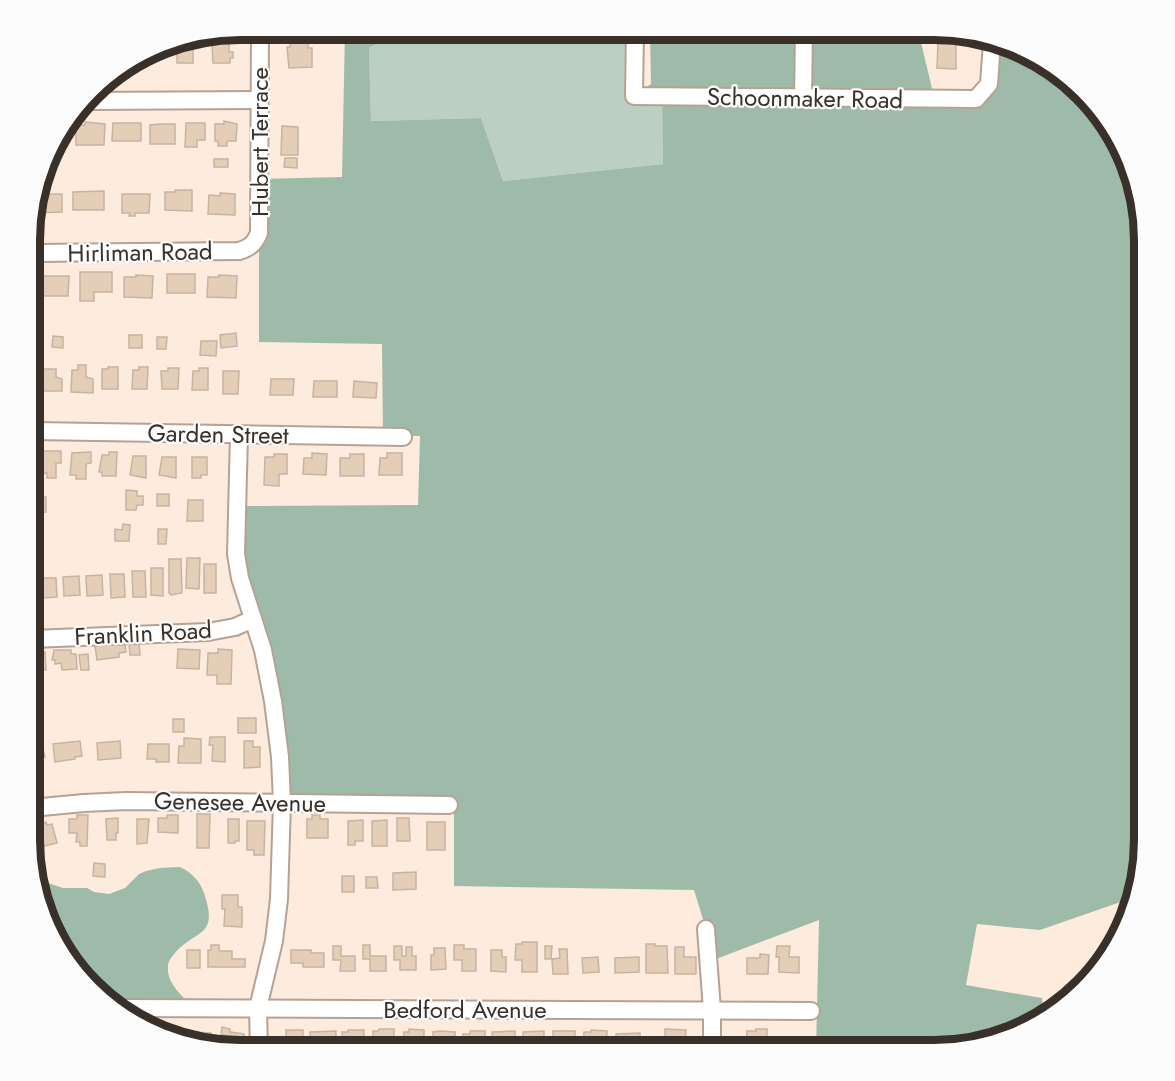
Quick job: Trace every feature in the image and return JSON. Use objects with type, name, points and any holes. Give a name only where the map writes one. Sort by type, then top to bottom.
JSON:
[{"type":"street","name":"Hubert Terrace","points":[[247,249],[256,242],[259,233],[260,41]]},
{"type":"street","name":"Schoonmaker Road","points":[[635,41],[634,96],[976,99],[989,84],[992,49]]},
{"type":"street","points":[[803,99],[804,41]]},
{"type":"street","points":[[98,100],[259,100]]},
{"type":"street","name":"Hirliman Road","points":[[40,253],[238,251],[247,249]]},
{"type":"street","name":"Garden Street","points":[[40,431],[403,437]]},
{"type":"street","points":[[239,434],[236,554],[240,578],[263,650],[273,701],[280,757],[282,802],[281,867],[274,941],[258,1008],[259,1040]]},
{"type":"street","name":"Franklin Road","points":[[41,639],[208,632],[235,627],[253,619]]},
{"type":"street","name":"Genesee Avenue","points":[[41,807],[84,802],[126,801],[449,805]]},
{"type":"street","points":[[706,929],[712,1040]]},
{"type":"street","name":"Bedford Avenue","points":[[132,1008],[811,1011]]},
{"type":"green space","points":[[345,41],[382,41],[369,48],[371,121],[481,118],[503,181],[663,164],[662,97],[634,96],[651,84],[650,41],[921,41],[935,101],[984,91],[991,49],[1023,61],[1046,74],[1085,109],[1101,129],[1119,164],[1128,189],[1134,227],[1133,867],[1125,900],[1040,930],[977,924],[966,985],[1042,998],[1043,1009],[1011,1025],[986,1034],[961,1039],[816,1040],[819,920],[708,962],[706,929],[694,890],[454,886],[454,805],[282,802],[237,506],[418,505],[420,436],[383,436],[382,344],[259,342],[259,179],[342,177]]},
{"type":"green space","points":[[382,41],[635,41],[634,96],[662,97],[663,164],[503,181],[481,118],[371,121],[369,48]]},
{"type":"green space","points":[[180,867],[191,874],[198,881],[208,907],[209,918],[203,931],[174,954],[168,964],[172,984],[194,1008],[132,1008],[119,999],[99,982],[74,952],[61,929],[45,882],[63,888],[87,888],[94,892],[109,894],[125,888],[139,874],[160,868]]},
{"type":"building","points":[[232,41],[229,43],[229,52],[233,52],[230,63],[213,63],[212,43]]},
{"type":"building","points":[[290,41],[308,41],[308,48],[312,48],[312,67],[289,68],[287,47],[290,47]]},
{"type":"building","points":[[938,42],[956,42],[956,69],[937,68]]},
{"type":"building","points":[[193,46],[193,63],[177,63],[177,51]]},
{"type":"building","points":[[224,121],[237,124],[236,141],[227,141],[227,146],[218,146],[218,141],[215,141],[215,124],[224,124]]},
{"type":"building","points":[[85,122],[105,124],[104,145],[76,145],[76,126],[85,125]]},
{"type":"building","points":[[113,123],[141,123],[141,141],[112,141]]},
{"type":"building","points":[[186,123],[205,123],[205,140],[197,140],[197,147],[185,147]]},
{"type":"building","points":[[175,124],[175,144],[150,144],[150,125]]},
{"type":"building","points":[[282,126],[298,127],[298,155],[281,155]]},
{"type":"building","points":[[285,158],[297,158],[297,168],[284,167]]},
{"type":"building","points":[[214,159],[228,159],[228,167],[214,167]]},
{"type":"building","points":[[175,190],[192,190],[192,211],[165,210],[165,192],[175,192]]},
{"type":"building","points":[[104,191],[104,210],[73,210],[73,192]]},
{"type":"building","points":[[220,193],[235,194],[235,215],[208,214],[209,195],[220,196]]},
{"type":"building","points":[[46,194],[62,194],[62,212],[42,213]]},
{"type":"building","points":[[122,194],[150,194],[149,213],[135,213],[135,216],[129,216],[130,213],[122,213]]},
{"type":"building","points":[[80,272],[112,272],[112,292],[94,292],[94,301],[80,301]]},
{"type":"building","points":[[167,274],[195,274],[195,293],[167,293]]},
{"type":"building","points":[[136,275],[153,276],[152,298],[124,297],[124,277],[136,277]]},
{"type":"building","points":[[219,275],[237,276],[236,298],[207,297],[208,277],[219,277]]},
{"type":"building","points":[[40,276],[69,276],[68,296],[40,296]]},
{"type":"building","points":[[236,333],[237,346],[221,348],[220,335]]},
{"type":"building","points":[[129,335],[142,335],[142,348],[129,348]]},
{"type":"building","points":[[53,336],[63,337],[63,348],[52,347]]},
{"type":"building","points":[[157,337],[167,337],[166,349],[157,349]]},
{"type":"building","points":[[201,341],[217,341],[216,356],[200,355]]},
{"type":"building","points":[[78,365],[86,365],[86,377],[93,379],[93,393],[71,392],[72,370],[78,370]]},
{"type":"building","points":[[108,367],[118,367],[118,389],[102,389],[102,369],[108,369]]},
{"type":"building","points":[[139,367],[148,367],[147,389],[132,389],[133,370],[139,370]]},
{"type":"building","points":[[168,368],[179,368],[178,389],[162,389],[161,371],[168,371]]},
{"type":"building","points":[[199,368],[208,368],[208,390],[192,390],[193,371],[199,371]]},
{"type":"building","points":[[41,369],[56,369],[56,377],[62,379],[62,391],[41,391]]},
{"type":"building","points":[[223,371],[239,371],[238,394],[223,394]]},
{"type":"building","points":[[271,379],[294,379],[293,395],[270,395]]},
{"type":"building","points":[[314,381],[337,381],[337,397],[313,397]]},
{"type":"building","points":[[354,381],[377,383],[376,398],[353,397]]},
{"type":"building","points":[[41,451],[61,451],[61,463],[56,463],[56,478],[47,478],[47,473],[41,474]]},
{"type":"building","points":[[91,452],[91,463],[86,464],[86,479],[76,479],[76,475],[70,475],[72,453]]},
{"type":"building","points":[[109,452],[117,452],[116,476],[102,476],[102,472],[99,472],[102,455],[109,455]]},
{"type":"building","points":[[312,453],[327,454],[326,475],[303,474],[304,458],[312,458]]},
{"type":"building","points":[[387,453],[402,453],[402,475],[379,475],[380,458],[387,458]]},
{"type":"building","points":[[274,454],[287,454],[287,474],[279,474],[279,486],[264,485],[265,457],[274,457]]},
{"type":"building","points":[[350,454],[364,454],[364,476],[340,476],[340,458],[350,458]]},
{"type":"building","points":[[133,456],[146,456],[146,478],[130,475]]},
{"type":"building","points":[[162,457],[176,457],[176,478],[159,475]]},
{"type":"building","points":[[192,457],[207,457],[207,475],[192,478]]},
{"type":"building","points":[[126,490],[137,491],[137,496],[143,496],[143,505],[137,505],[136,510],[126,510]]},
{"type":"building","points":[[157,494],[169,494],[169,506],[157,506]]},
{"type":"building","points":[[40,497],[46,497],[46,512],[40,512]]},
{"type":"building","points":[[188,500],[203,500],[203,521],[187,521]]},
{"type":"building","points":[[123,524],[130,525],[129,541],[115,541],[115,529],[122,530]]},
{"type":"building","points":[[158,529],[167,529],[166,544],[158,544]]},
{"type":"building","points":[[187,558],[200,558],[199,589],[186,588]]},
{"type":"building","points":[[169,559],[181,559],[182,593],[171,595],[169,593]]},
{"type":"building","points":[[204,564],[216,564],[216,593],[204,593]]},
{"type":"building","points":[[151,568],[163,568],[163,596],[151,595]]},
{"type":"building","points":[[132,571],[145,571],[146,597],[133,597]]},
{"type":"building","points":[[110,574],[124,574],[125,597],[111,598]]},
{"type":"building","points":[[102,575],[103,595],[87,596],[86,576]]},
{"type":"building","points":[[79,576],[80,595],[64,596],[63,577]]},
{"type":"building","points":[[41,578],[56,578],[57,597],[42,598]]},
{"type":"building","points":[[118,643],[125,645],[126,652],[119,653],[119,657],[97,660],[95,646]]},
{"type":"building","points":[[139,643],[140,655],[130,655],[129,644]]},
{"type":"building","points":[[178,649],[200,650],[199,669],[177,668]]},
{"type":"building","points":[[218,649],[232,650],[231,684],[217,684],[217,675],[207,675],[208,653],[218,653]]},
{"type":"building","points":[[54,650],[71,650],[71,654],[76,654],[77,669],[62,670],[61,663],[55,664],[55,660],[52,660]]},
{"type":"building","points":[[41,652],[45,652],[46,670],[41,670]]},
{"type":"building","points":[[88,654],[89,670],[81,670],[79,655]]},
{"type":"building","points":[[238,718],[256,718],[256,733],[238,733]]},
{"type":"building","points":[[173,719],[184,719],[184,732],[173,732]]},
{"type":"building","points":[[210,737],[225,737],[225,762],[212,761],[213,745],[209,745]]},
{"type":"building","points":[[184,738],[201,739],[201,763],[178,763],[179,746],[184,746]]},
{"type":"building","points":[[41,741],[45,757],[41,758]]},
{"type":"building","points":[[80,741],[82,756],[55,762],[53,744]]},
{"type":"building","points":[[120,741],[121,758],[98,760],[97,743]]},
{"type":"building","points":[[244,741],[253,741],[253,747],[260,747],[260,767],[244,768]]},
{"type":"building","points":[[148,744],[169,744],[169,762],[147,759]]},
{"type":"building","points":[[197,814],[210,814],[209,848],[197,848]]},
{"type":"building","points":[[77,815],[88,815],[87,846],[80,846],[80,842],[76,842],[77,833],[69,833],[69,819],[77,819]]},
{"type":"building","points":[[167,815],[178,815],[178,833],[158,832],[158,818],[167,818]]},
{"type":"building","points":[[312,815],[320,815],[320,819],[328,819],[328,838],[307,838],[307,819],[312,819]]},
{"type":"building","points":[[118,818],[116,840],[107,840],[106,819]]},
{"type":"building","points":[[397,818],[409,818],[410,841],[397,841]]},
{"type":"building","points":[[137,819],[149,819],[147,843],[137,844]]},
{"type":"building","points":[[228,819],[239,819],[239,841],[235,843],[228,843]]},
{"type":"building","points":[[363,820],[363,841],[355,841],[355,845],[348,845],[348,821]]},
{"type":"building","points":[[387,820],[387,846],[372,846],[372,821]]},
{"type":"building","points":[[247,821],[265,821],[264,855],[254,855],[254,850],[247,850]]},
{"type":"building","points":[[46,822],[47,825],[52,824],[57,843],[41,847],[41,825]]},
{"type":"building","points":[[427,822],[445,822],[445,850],[427,850]]},
{"type":"building","points":[[94,863],[105,864],[105,877],[93,876]]},
{"type":"building","points":[[416,872],[416,889],[393,890],[393,873]]},
{"type":"building","points":[[342,876],[354,876],[354,892],[342,892]]},
{"type":"building","points":[[366,877],[377,877],[378,888],[366,888]]},
{"type":"building","points":[[222,895],[238,895],[238,907],[242,907],[242,927],[224,926],[225,909],[222,909]]},
{"type":"building","points":[[522,942],[537,942],[537,972],[522,972],[522,960],[515,960],[516,944],[522,944]]},
{"type":"building","points":[[646,944],[667,946],[668,973],[646,973]]},
{"type":"building","points":[[211,945],[219,945],[219,951],[232,951],[232,959],[245,959],[245,967],[208,967],[208,950],[211,950]]},
{"type":"building","points":[[363,945],[370,945],[370,956],[386,956],[386,971],[370,971],[370,959],[363,959]]},
{"type":"building","points":[[454,945],[464,945],[464,949],[476,949],[476,971],[462,971],[462,960],[454,960]]},
{"type":"building","points":[[333,946],[341,946],[341,956],[355,956],[355,971],[340,971],[341,960],[333,960]]},
{"type":"building","points":[[394,946],[402,946],[402,956],[406,956],[406,947],[412,947],[412,956],[416,956],[416,970],[400,970],[400,960],[394,960]]},
{"type":"building","points":[[545,946],[552,946],[551,959],[545,959]]},
{"type":"building","points":[[777,946],[790,946],[789,957],[799,957],[799,973],[779,972],[779,957],[776,957]]},
{"type":"building","points":[[675,947],[684,947],[684,957],[696,957],[696,974],[675,974]]},
{"type":"building","points":[[434,948],[445,948],[446,969],[431,970],[431,955],[434,955]]},
{"type":"building","points":[[559,949],[567,949],[568,974],[553,974],[552,959],[560,958]]},
{"type":"building","points":[[187,950],[200,950],[200,968],[187,968]]},
{"type":"building","points":[[291,950],[311,950],[311,953],[324,953],[324,967],[303,967],[303,963],[291,963]]},
{"type":"building","points":[[491,950],[502,950],[502,957],[506,957],[506,972],[491,971]]},
{"type":"building","points":[[760,954],[769,955],[768,974],[747,974],[747,958],[760,958]]},
{"type":"building","points":[[598,957],[599,972],[583,973],[582,958]]},
{"type":"building","points":[[639,957],[639,972],[615,973],[615,958]]},
{"type":"building","points":[[222,1027],[230,1029],[230,1032],[244,1034],[244,1040],[224,1039],[224,1035],[221,1035]]},
{"type":"building","points":[[379,1029],[394,1029],[394,1040],[373,1040],[373,1031]]},
{"type":"building","points":[[409,1029],[424,1030],[424,1040],[403,1040],[404,1032],[409,1032]]},
{"type":"building","points":[[665,1029],[686,1030],[685,1040],[665,1040]]},
{"type":"building","points":[[756,1029],[767,1029],[767,1040],[746,1040],[747,1031],[756,1031]]},
{"type":"building","points":[[286,1030],[303,1030],[303,1040],[286,1040]]},
{"type":"building","points":[[348,1030],[364,1030],[364,1040],[342,1040],[342,1032],[348,1032]]},
{"type":"building","points":[[591,1030],[607,1031],[606,1040],[583,1040],[584,1032],[591,1032]]},
{"type":"building","points":[[336,1031],[336,1040],[310,1040],[310,1032]]},
{"type":"building","points":[[470,1031],[485,1031],[485,1040],[463,1040],[463,1034],[470,1034]]},
{"type":"building","points":[[515,1031],[515,1040],[493,1040],[492,1032]]},
{"type":"building","points":[[544,1031],[544,1040],[523,1040],[523,1032]]},
{"type":"building","points":[[553,1031],[575,1031],[575,1040],[553,1040]]},
{"type":"building","points":[[192,1032],[211,1033],[211,1038],[192,1035]]},
{"type":"building","points":[[433,1032],[455,1032],[455,1040],[433,1040]]},
{"type":"building","points":[[640,1033],[640,1040],[616,1040],[616,1034]]}]
